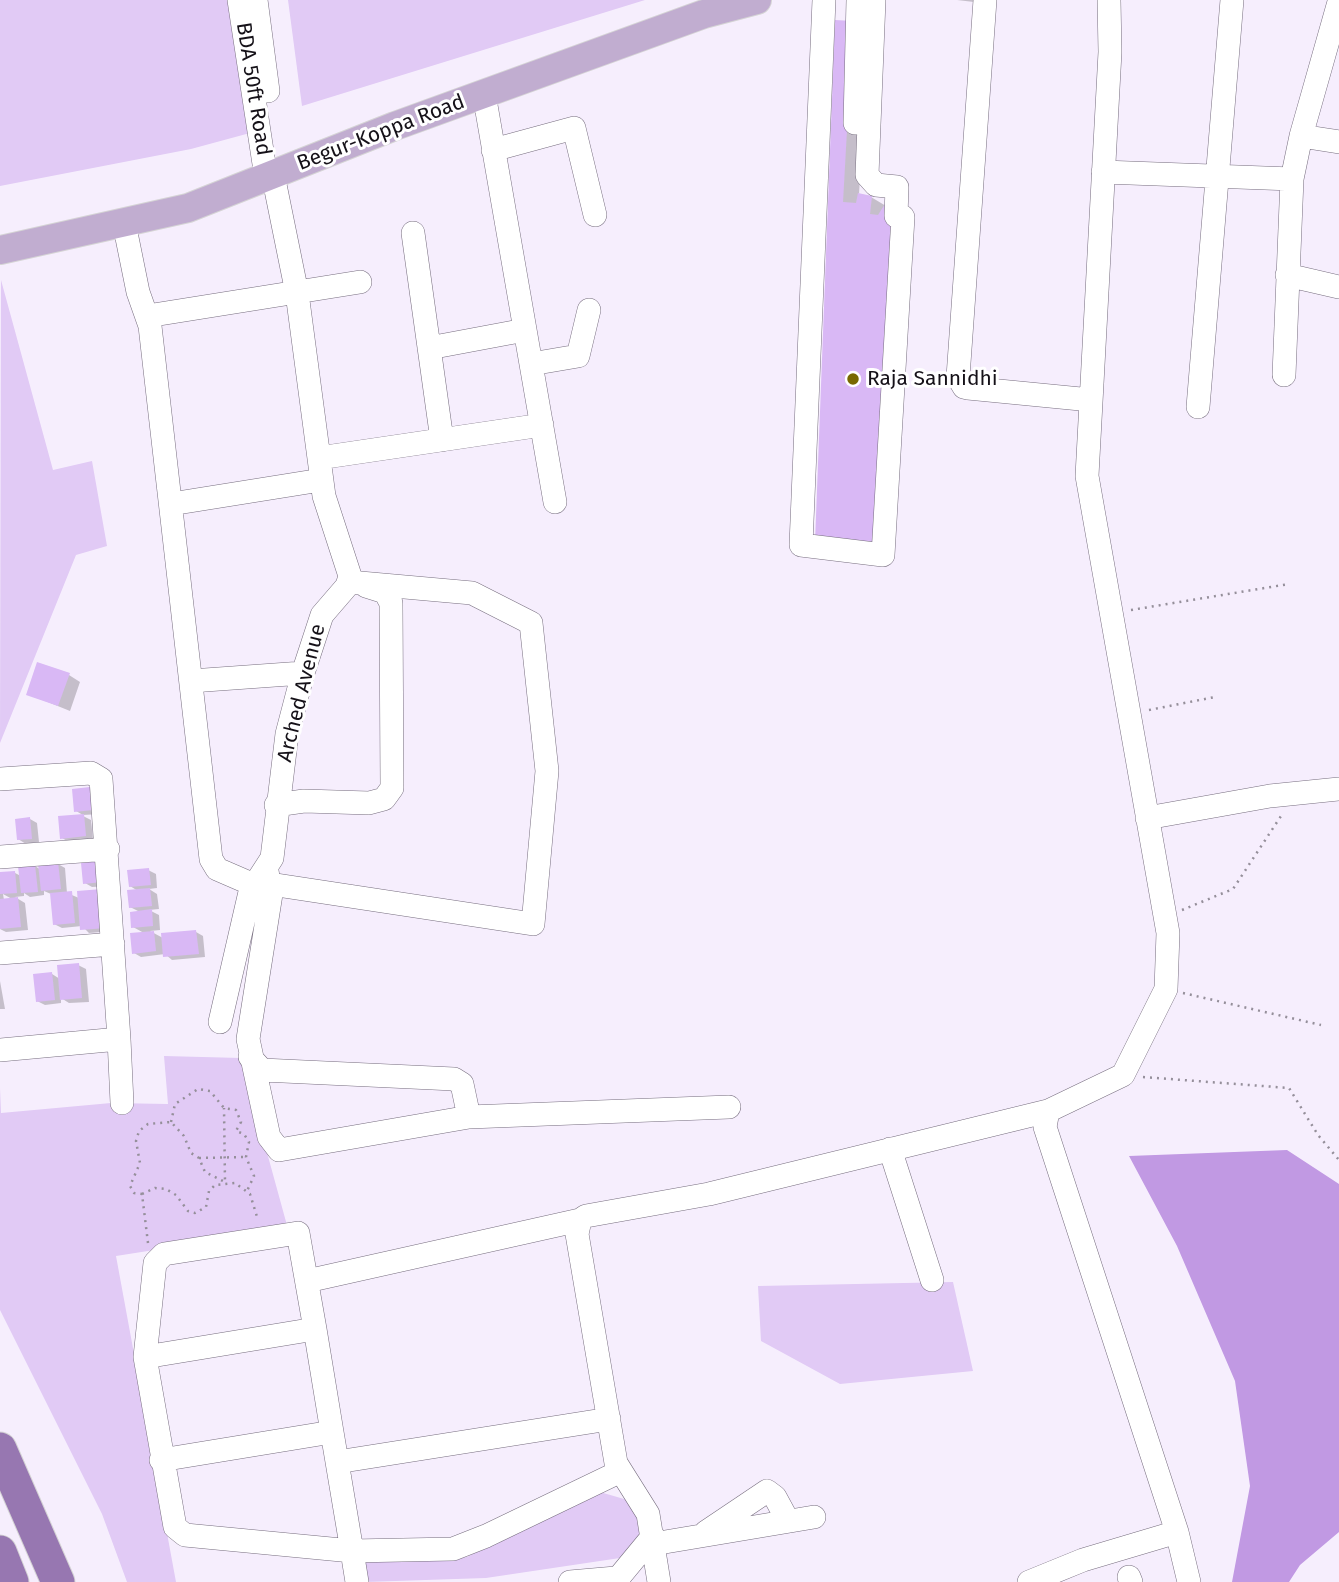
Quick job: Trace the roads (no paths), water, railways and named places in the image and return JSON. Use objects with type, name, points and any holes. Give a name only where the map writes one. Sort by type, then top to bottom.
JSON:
[{"type":"highway","points":[[0,1449],[58,1582]]},
{"type":"highway","points":[[0,1552],[12,1582]]},
{"type":"main road","name":"Begur-Koppa Road","points":[[0,250],[188,208],[484,94],[704,14],[757,0]]},
{"type":"street","name":"BDA 50ft Road","points":[[239,0],[273,175]]},
{"type":"street","name":"BDA 50ft Road","points":[[256,0],[273,175]]},
{"type":"street","points":[[824,0],[801,545],[883,555],[902,217],[896,216],[897,187],[876,185],[867,175],[853,173],[858,0]]},
{"type":"street","points":[[867,175],[874,0]]},
{"type":"street","points":[[985,0],[958,377],[964,387],[968,388],[1091,400]]},
{"type":"street","points":[[307,1281],[580,1220],[586,1216],[709,1194],[1048,1111],[1123,1075],[1166,989],[1168,933],[1087,476],[1109,0]]},
{"type":"street","points":[[1198,407],[1232,0]]},
{"type":"street","points":[[1284,374],[1292,180],[1301,136],[1339,2]]},
{"type":"street","points":[[484,94],[555,502]]},
{"type":"street","points":[[493,149],[574,128],[595,215]]},
{"type":"street","points":[[1301,136],[1339,142]]},
{"type":"street","points":[[1103,172],[1292,180]]},
{"type":"street","points":[[273,175],[297,293],[320,469],[349,582]]},
{"type":"street","points":[[124,223],[138,292],[148,316],[211,859],[217,869],[264,879],[533,923],[547,771],[531,623],[471,593],[349,582]]},
{"type":"street","points":[[413,233],[442,440]]},
{"type":"street","points":[[1287,275],[1339,287]]},
{"type":"street","points":[[148,316],[360,282]]},
{"type":"street","points":[[531,364],[578,356],[589,310]]},
{"type":"street","points":[[429,348],[525,330]]},
{"type":"street","points":[[171,504],[442,440],[542,425]]},
{"type":"street","points":[[276,805],[304,801],[369,803],[384,799],[392,788],[391,603],[385,592],[349,582]]},
{"type":"street","name":"Arched Avenue","points":[[349,582],[322,615],[287,734],[276,805],[272,858],[264,879],[248,1039],[250,1057],[269,1137],[279,1150],[469,1118]]},
{"type":"street","points":[[191,681],[303,673]]},
{"type":"street","points":[[0,779],[97,774],[103,786],[122,1103]]},
{"type":"street","points":[[1147,818],[1339,789]]},
{"type":"street","points":[[0,857],[108,849]]},
{"type":"street","points":[[220,1022],[264,879]]},
{"type":"street","points":[[0,953],[113,944]]},
{"type":"street","points":[[0,1050],[120,1039]]},
{"type":"street","points":[[250,1057],[262,1070],[454,1079],[462,1084],[469,1118],[729,1107]]},
{"type":"street","points":[[1048,1111],[1045,1127],[1177,1532],[1189,1582]]},
{"type":"street","points":[[890,1149],[932,1280]]},
{"type":"street","points":[[580,1220],[577,1234],[619,1472],[643,1504],[653,1540],[659,1582]]},
{"type":"street","points":[[357,1582],[352,1551],[299,1233],[164,1254],[155,1263],[145,1357],[174,1527],[185,1535],[352,1551],[453,1549],[619,1472]]},
{"type":"street","points":[[145,1357],[315,1329]]},
{"type":"street","points":[[337,1462],[609,1419]]},
{"type":"street","points":[[161,1460],[332,1432]]},
{"type":"street","points":[[700,1536],[766,1491],[775,1497],[788,1521]]},
{"type":"street","points":[[570,1582],[615,1580],[653,1540],[700,1536],[814,1517]]},
{"type":"street","points":[[1029,1582],[1083,1560],[1177,1532]]},
{"type":"place","name":"Raja Sannidhi","points":[[853,379]]}]
